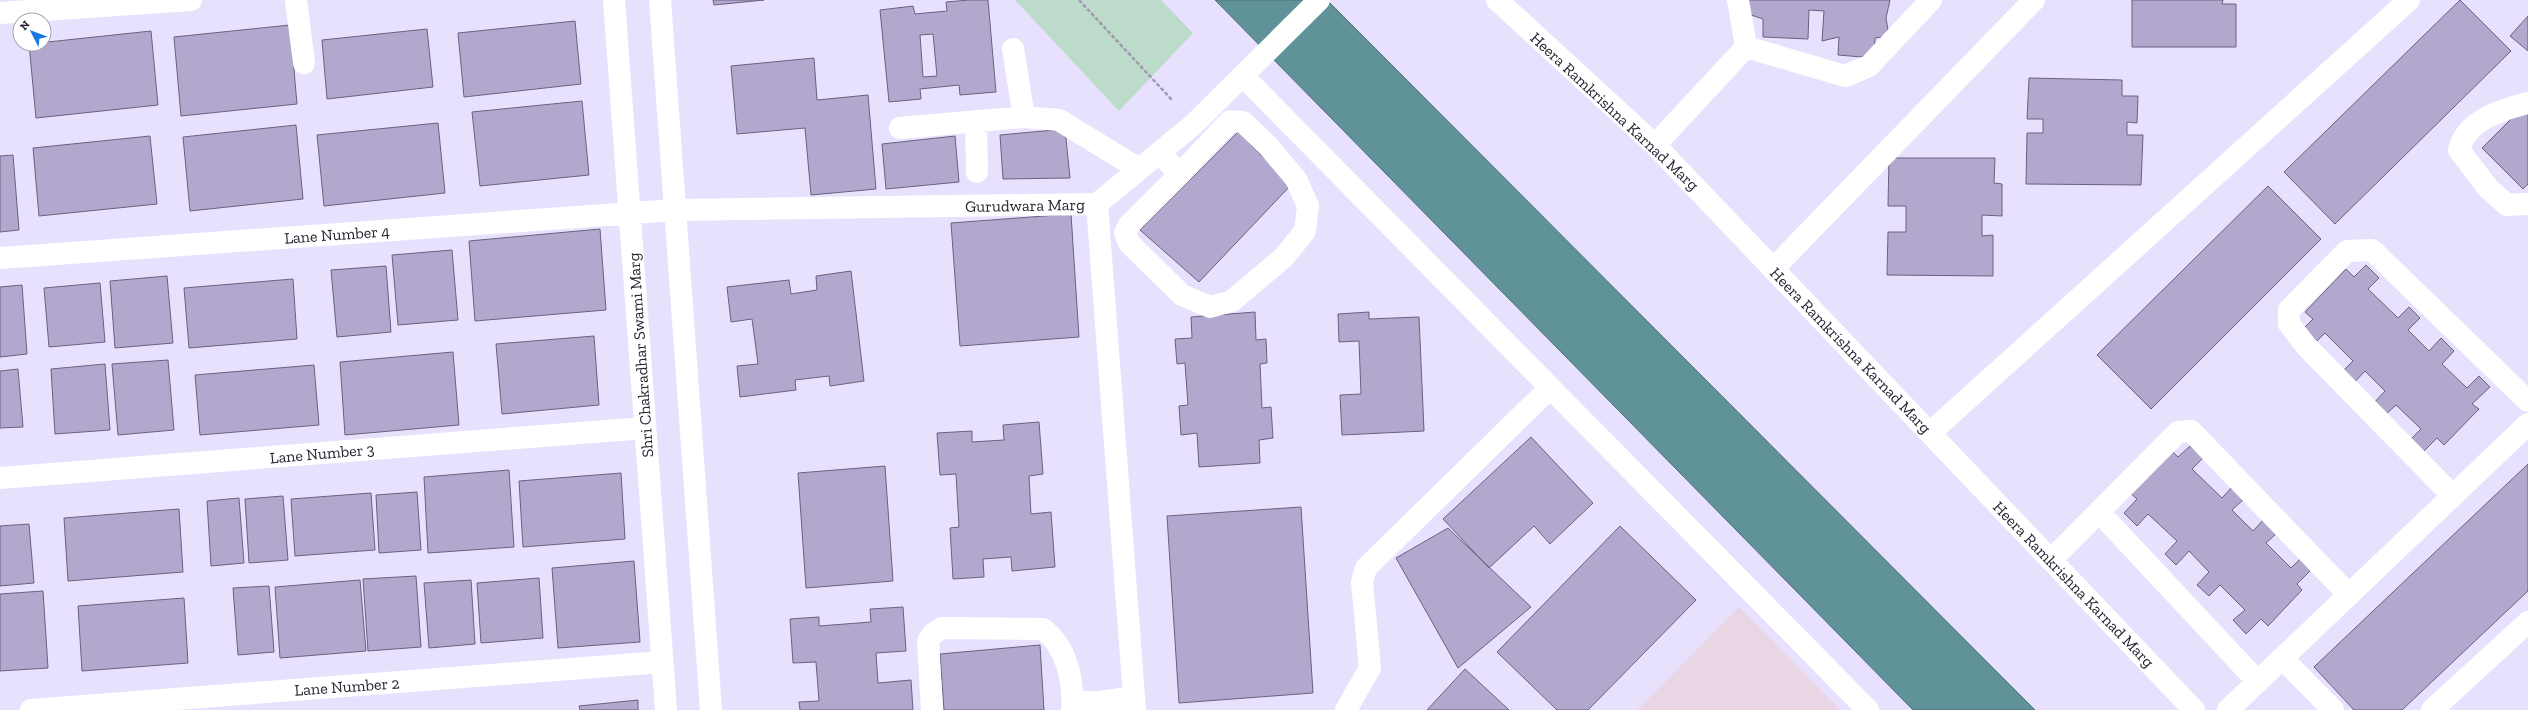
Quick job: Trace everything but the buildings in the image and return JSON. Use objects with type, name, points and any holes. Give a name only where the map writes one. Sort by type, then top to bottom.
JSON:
[{"type":"street","points":[[0,13],[191,0]]},
{"type":"street","points":[[296,0],[304,63]]},
{"type":"street","name":"Shri Chakradhar Swami Marg","points":[[614,0],[666,710]]},
{"type":"street","points":[[660,0],[711,710]]},
{"type":"street","name":"Gurudwara Marg","points":[[675,210],[1097,204],[1194,124],[1319,0]]},
{"type":"street","name":"Heera Ramkrishna Karnad Marg","points":[[1497,0],[1655,145],[2194,710]]},
{"type":"street","points":[[1738,0],[1746,47]]},
{"type":"street","points":[[1746,47],[1844,76],[1870,66],[1931,0]]},
{"type":"street","points":[[1774,269],[2034,0]]},
{"type":"street","points":[[1930,433],[2409,0]]},
{"type":"street","points":[[1655,145],[1746,47]]},
{"type":"street","points":[[1013,49],[1024,117]]},
{"type":"street","points":[[1247,71],[1550,388],[1868,710]]},
{"type":"street","points":[[2528,103],[2503,110],[2474,125],[2461,139],[2458,150],[2488,188],[2507,205],[2528,204]]},
{"type":"street","points":[[900,128],[1024,117],[1059,120],[1139,169]]},
{"type":"street","points":[[976,121],[977,172]]},
{"type":"street","points":[[1230,121],[1243,122],[1268,146],[1296,179],[1308,206],[1305,232],[1284,257],[1232,301],[1210,307],[1198,302],[1172,286],[1129,243],[1125,233],[1129,225],[1180,174],[1230,121]]},
{"type":"street","points":[[1159,153],[1180,174]]},
{"type":"street","points":[[932,710],[928,642],[933,634],[942,628],[1043,630],[1052,636],[1066,658],[1072,706],[1100,702],[1135,704],[1097,204]]},
{"type":"street","name":"Lane Number 4","points":[[0,258],[675,210]]},
{"type":"street","points":[[2453,496],[2307,347],[2289,324],[2289,310],[2347,251],[2372,250],[2528,401]]},
{"type":"street","points":[[1352,708],[1370,668],[1362,582],[1366,568],[1550,388]]},
{"type":"street","points":[[2228,710],[2528,424]]},
{"type":"street","name":"Lane Number 3","points":[[0,478],[645,428]]},
{"type":"street","points":[[2051,560],[2178,432],[2191,431],[2348,595]]},
{"type":"street","points":[[2099,512],[2258,682]]},
{"type":"street","points":[[2432,710],[2528,622]]},
{"type":"street","points":[[2282,658],[2333,710]]},
{"type":"street","name":"Lane Number 2","points":[[31,710],[662,662]]},
{"type":"path","points":[[1079,0],[1194,124]]},
{"type":"shaded area","points":[[1015,0],[1161,0],[1193,33],[1119,111]]},
{"type":"shaded area","points":[[1215,0],[1327,0],[2035,710],[1913,710]]},
{"type":"shaded area","points":[[1739,607],[1840,710],[1637,710]]}]
